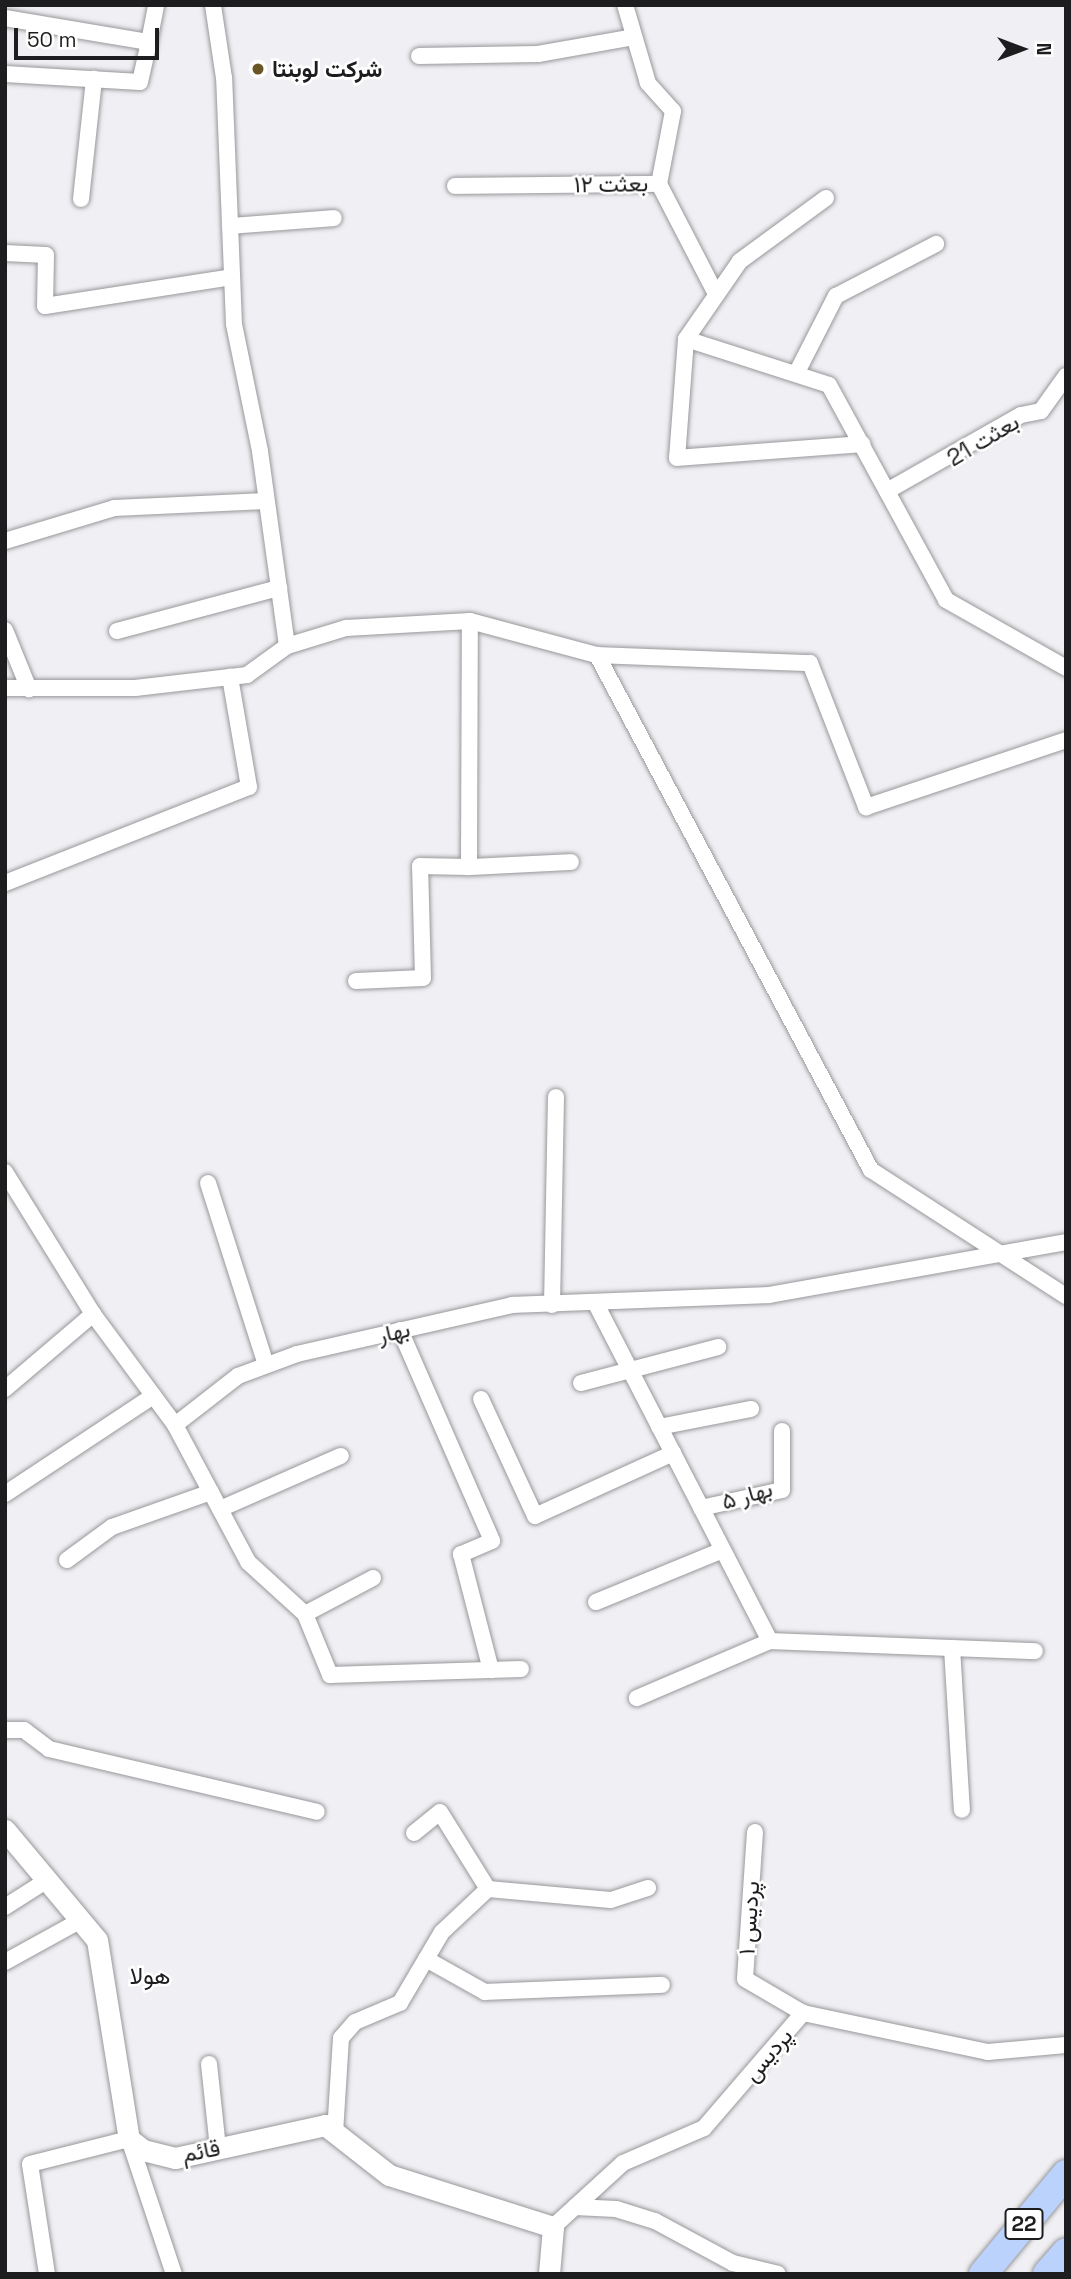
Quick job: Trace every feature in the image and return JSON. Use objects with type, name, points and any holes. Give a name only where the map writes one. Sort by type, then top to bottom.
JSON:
[{"type":"highway","name":"22","points":[[983,2274],[1066,2174]]},
{"type":"highway","name":"22","points":[[1047,2274],[1066,2252]]},
{"type":"street","points":[[5,74],[140,82],[156,5]]},
{"type":"street","points":[[213,5],[224,78],[234,324],[266,501],[287,646]]},
{"type":"street","name":"بعثت ۱۲","points":[[455,186],[659,184],[673,111],[648,83],[625,5]]},
{"type":"street","points":[[5,18],[149,42]]},
{"type":"street","points":[[419,56],[538,54],[634,37]]},
{"type":"street","points":[[81,199],[94,79]]},
{"type":"street","points":[[659,184],[716,294]]},
{"type":"street","points":[[826,198],[740,261],[686,340],[677,458],[862,444]]},
{"type":"street","points":[[230,226],[334,218]]},
{"type":"street","points":[[796,374],[836,296],[936,244]]},
{"type":"street","points":[[5,253],[46,255],[46,306],[232,277]]},
{"type":"street","points":[[686,340],[829,385],[946,600],[1066,668]]},
{"type":"street","name":"بعثت 21","points":[[887,491],[1021,415],[1041,411],[1066,376]]},
{"type":"street","points":[[5,541],[114,508],[266,501]]},
{"type":"street","points":[[117,631],[279,588]]},
{"type":"street","points":[[469,867],[470,621]]},
{"type":"street","points":[[5,688],[135,688],[247,675],[287,646],[346,628],[470,621],[597,655],[810,663],[866,807],[1066,740]]},
{"type":"street","points":[[5,630],[29,689]]},
{"type":"street","points":[[597,655],[871,1170],[1066,1296]]},
{"type":"street","points":[[5,883],[249,787],[230,677]]},
{"type":"street","points":[[356,981],[423,978],[420,866],[469,867],[571,862]]},
{"type":"street","points":[[552,1305],[556,1097]]},
{"type":"street","points":[[5,1172],[93,1314],[175,1425],[248,1562],[305,1614],[330,1675],[521,1669]]},
{"type":"street","points":[[208,1183],[266,1366]]},
{"type":"street","name":"بهار","points":[[175,1425],[238,1376],[266,1366],[512,1305],[596,1304],[769,1295],[1066,1242]]},
{"type":"street","points":[[596,1304],[770,1641]]},
{"type":"street","points":[[5,1389],[93,1314]]},
{"type":"street","points":[[400,1331],[492,1541],[461,1554],[491,1670]]},
{"type":"street","points":[[581,1383],[718,1347]]},
{"type":"street","points":[[5,1494],[153,1396]]},
{"type":"street","points":[[481,1399],[535,1516],[673,1453]]},
{"type":"street","points":[[659,1427],[751,1409]]},
{"type":"street","name":"بهار ۵","points":[[701,1508],[782,1490],[782,1431]]},
{"type":"street","points":[[220,1509],[341,1456]]},
{"type":"street","points":[[67,1560],[112,1527],[211,1492]]},
{"type":"street","points":[[596,1602],[723,1550]]},
{"type":"street","points":[[305,1614],[373,1578]]},
{"type":"street","points":[[637,1698],[770,1641],[1035,1651]]},
{"type":"street","points":[[952,1648],[962,1810]]},
{"type":"street","points":[[5,1730],[24,1730],[49,1749],[317,1812]]},
{"type":"street","points":[[414,1833],[440,1812],[488,1889]]},
{"type":"street","points":[[5,1829],[97,1940],[129,2139],[174,2274]]},
{"type":"street","name":"پرديس ۱","points":[[755,1832],[745,1979],[803,2013]]},
{"type":"street","points":[[5,1907],[49,1879]]},
{"type":"street","points":[[549,2274],[553,2227],[389,2175],[335,2133],[341,2038],[355,2022],[400,2003],[442,1932],[488,1889],[611,1900],[648,1888]]},
{"type":"street","points":[[5,1962],[81,1920]]},
{"type":"street","points":[[426,1959],[485,1992],[662,1985]]},
{"type":"street","name":"پرديس","points":[[553,2227],[623,2163],[704,2128],[803,2013],[988,2052],[1066,2045]]},
{"type":"street","points":[[209,2064],[218,2148]]},
{"type":"street","name":"قائم","points":[[129,2139],[143,2150],[175,2158],[326,2125],[335,2133]]},
{"type":"street","points":[[47,2274],[30,2164],[129,2139]]},
{"type":"street","points":[[575,2207],[616,2209],[655,2221],[733,2263],[778,2274]]},
{"type":"place","name":"شرکت لوبنتا","points":[[258,69]]},
{"type":"district","name":"هولا","points":[[150,1976]]}]
